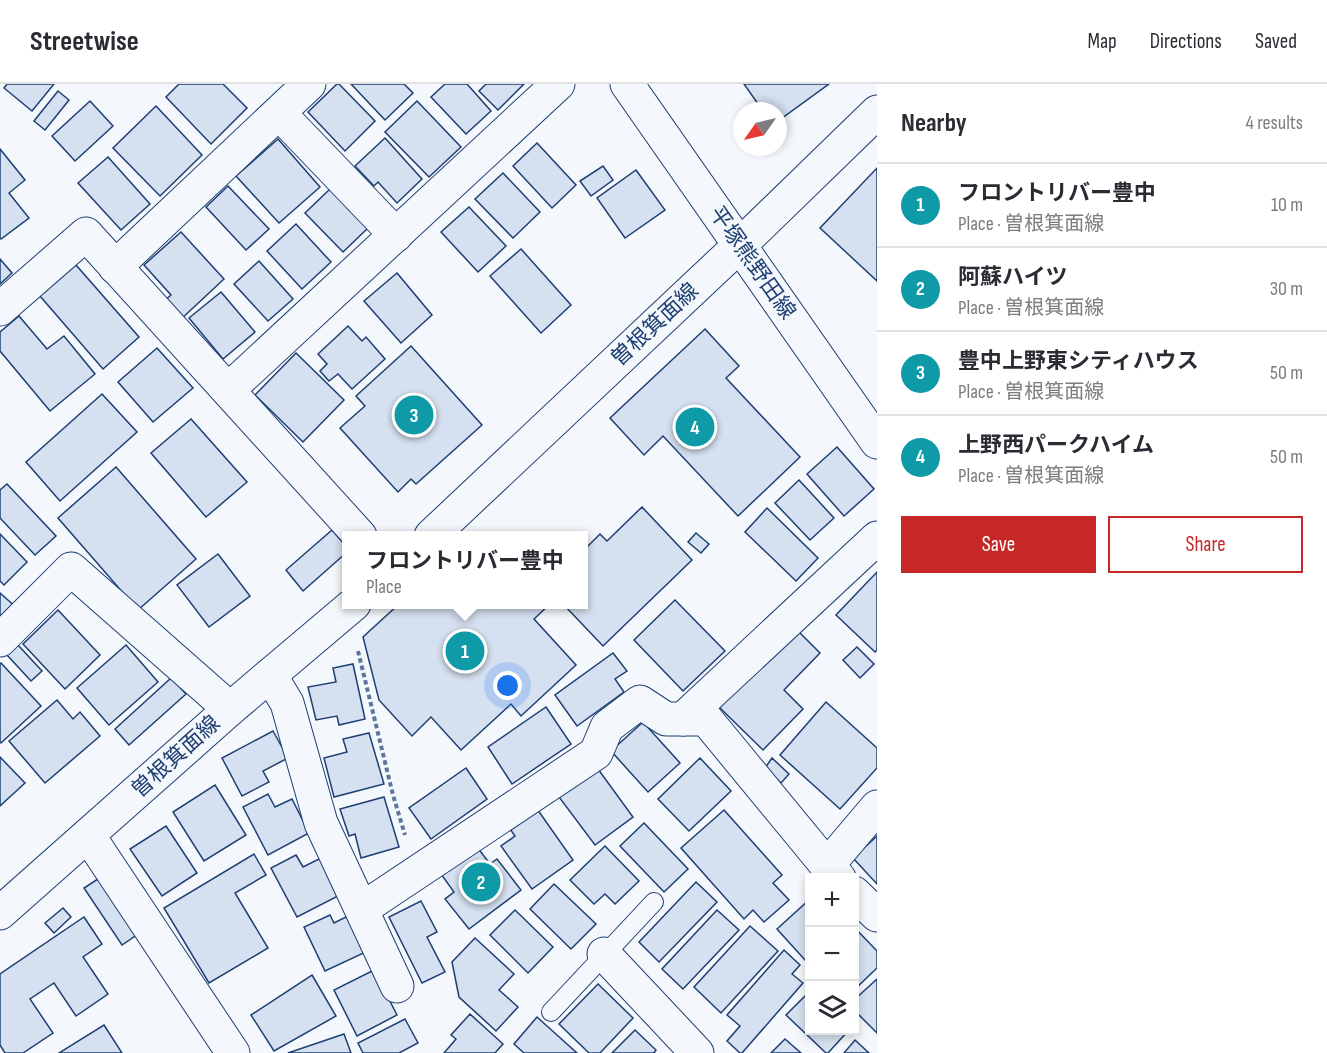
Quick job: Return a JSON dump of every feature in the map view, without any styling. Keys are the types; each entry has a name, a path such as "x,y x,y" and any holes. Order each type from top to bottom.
{"street":[{"path":"115,267 309,84"},
{"path":"228,390 558,84"},
{"name":"平塚熊野田線","path":"627,84 877,442"},
{"name":"曽根箕面線","path":"436,531 740,245 877,112"},
{"path":"279,113 396,235"},
{"path":"0,309 86,234 355,531"},
{"path":"683,719 877,538"},
{"path":"0,640 72,569 230,709"},
{"name":"曽根箕面線","path":"0,913 230,709 346,612"},
{"path":"270,675 287,703 321,823 397,986"},
{"path":"362,909 596,753 607,727 640,702 666,719 706,719 833,872 877,807"},
{"path":"88,835 233,1053"},
{"path":"859,897 877,915"},
{"path":"604,954 692,1051"}],"lane":[{"path":"551,1012 654,902"}],"path":[{"path":"346,612 355,639 393,795 416,873"}],"building":[{"path":"7,84 54,84 32,111 4,88"},
{"path":"179,84 223,84 247,108 211,144 166,97"},
{"path":"337,84 375,121 345,151 308,112"},
{"path":"351,84 404,84 413,93 385,120"},
{"path":"445,84 467,84 491,111 466,134 431,97"},
{"path":"486,84 524,84 498,110 479,91"},
{"path":"744,84 829,84 787,114 787,102 757,102"},
{"path":"58,91 69,100 45,130 34,121"},
{"path":"90,101 113,126 75,161 52,136"},
{"path":"417,101 461,147 429,177 385,132"},
{"path":"156,106 202,155 160,196 113,148"},
{"path":"385,138 422,179 397,203 378,182 374,186 355,166"},
{"path":"278,139 320,187 279,223 236,176"},
{"path":"537,143 576,185 552,208 513,166"},
{"path":"0,149 25,180 9,193 29,218 1,239 0,238"},
{"path":"108,157 150,204 121,230 78,183"},
{"path":"603,166 613,180 591,196 580,181"},
{"path":"877,168 877,281 820,228"},
{"path":"636,170 665,210 625,238 597,198"},
{"path":"503,173 540,212 513,238 475,199"},
{"path":"228,186 269,229 246,250 206,207"},
{"path":"330,189 368,228 343,252 305,213"},
{"path":"469,207 506,246 478,272 441,232"},
{"path":"296,224 331,262 302,289 267,251"},
{"path":"181,232 224,279 179,321 162,303 171,295 144,265"},
{"path":"521,249 571,305 541,333 490,276"},
{"path":"0,259 12,273 0,284"},
{"path":"259,261 293,299 268,321 234,284"},
{"path":"76,265 139,337 103,369 40,296"},
{"path":"397,273 432,315 401,343 364,301"},
{"path":"221,292 255,332 223,359 189,318"},
{"path":"19,316 47,349 64,336 95,374 50,411 0,351 0,332"},
{"path":"348,326 362,341 366,337 385,359 352,389 338,374 329,381 320,371 327,364 318,354"},
{"path":"705,329 739,366 726,378 800,457 738,516 663,436 644,455 610,418"},
{"path":"411,346 482,425 416,484 411,479 398,492 340,428 365,406 356,396"},
{"path":"157,348 193,388 153,422 118,382"},
{"path":"296,353 344,400 303,442 255,395"},
{"path":"102,394 137,432 60,501 26,462"},
{"path":"191,419 247,482 206,517 151,453"},
{"path":"837,447 874,489 844,516 807,474"},
{"path":"116,467 196,559 138,610 58,518"},
{"path":"799,480 834,518 810,540 775,503"},
{"path":"7,484 56,536 35,555 0,518 0,490"},
{"path":"642,507 692,560 603,646 568,609 588,609 588,546 600,534 607,541"},
{"path":"767,508 818,558 796,581 745,532"},
{"path":"332,530 342,541 342,557 303,591 286,570"},
{"path":"696,533 709,544 701,553 688,542"},
{"path":"0,534 27,562 4,585 0,581"},
{"path":"218,554 250,596 209,627 177,585"},
{"path":"877,572 877,650 875,652 836,615"},
{"path":"0,593 17,608 0,627"},
{"path":"675,600 725,651 683,691 634,640"},
{"path":"394,609 545,609 534,619 576,665 521,716 511,704 461,750 431,717 412,736 379,700 363,637"},
{"path":"58,610 100,655 65,689 23,644"},
{"path":"796,629 820,653 784,690 803,709 763,750 719,707"},
{"path":"18,645 42,671 31,681 7,655"},
{"path":"126,645 158,682 109,725 77,688"},
{"path":"857,647 874,664 860,678 843,660"},
{"path":"613,653 627,671 615,679 624,692 577,726 555,695"},
{"path":"0,664 41,706 1,743"},
{"path":"353,664 365,719 339,725 337,716 316,720 308,687 336,682 333,668"},
{"path":"171,678 186,694 129,745 115,729"},
{"path":"57,700 73,719 80,712 100,736 45,783 9,741"},
{"path":"826,702 877,748 877,768 840,809 780,755"},
{"path":"546,707 571,744 512,784 488,747"},
{"path":"643,722 680,763 648,792 611,751"},
{"path":"273,731 288,758 263,771 269,782 242,796 222,758"},
{"path":"369,733 384,784 334,797 324,758 347,752 343,739"},
{"path":"0,757 25,783 0,806"},
{"path":"700,758 731,791 689,831 658,799"},
{"path":"772,758 789,774 781,783 765,768"},
{"path":"466,768 487,799 431,839 409,808"},
{"path":"598,769 633,817 595,845 559,797"},
{"path":"215,785 246,835 204,861 173,812"},
{"path":"268,794 275,807 292,799 309,833 268,855 243,807"},
{"path":"384,797 399,847 361,858 355,834 349,836 340,809"},
{"path":"535,806 573,860 532,889 501,846 515,836 508,826"},
{"path":"724,810 782,875 773,883 789,900 764,922 753,910 744,919 681,848"},
{"path":"644,823 688,869 664,892 620,846"},
{"path":"166,826 197,873 162,896 130,849"},
{"path":"877,836 877,884 853,858"},
{"path":"605,846 639,881 615,904 605,894 594,904 570,880"},
{"path":"477,847 490,864 497,859 521,890 469,929 445,899 454,892 441,874"},
{"path":"254,854 266,875 235,893 268,948 209,983 164,908"},
{"path":"296,855 303,867 321,858 340,895 297,917 271,868"},
{"path":"104,875 141,932 122,945 84,888"},
{"path":"696,882 717,902 659,962 639,942"},
{"path":"554,884 596,924 571,949 530,909"},
{"path":"421,901 437,932 427,937 445,972 422,983 389,917"},
{"path":"805,904 805,960 777,929"},
{"path":"63,908 71,917 54,933 45,923"},
{"path":"515,910 553,947 528,973 490,935"},
{"path":"717,910 739,930 683,989 662,969"},
{"path":"330,915 334,923 350,915 368,951 325,971 304,927"},
{"path":"84,917 102,944 83,957 108,994 76,1016 54,983 30,999 53,1033 23,1053 5,1053 0,1045 0,974"},
{"path":"750,926 778,951 721,1013 694,987"},
{"path":"859,932 877,951 877,968 859,985"},
{"path":"475,938 514,974 499,990 518,1007 496,1031 459,997 452,962"},
{"path":"784,950 800,965 792,974 803,983 740,1053 727,1041 740,1026 727,1015"},
{"path":"374,970 397,1015 357,1036 334,990"},
{"path":"312,975 336,1016 274,1051 251,1015"},
{"path":"877,979 877,1033 859,1015 859,995"},
{"path":"598,984 633,1018 600,1053 589,1053 559,1024"},
{"path":"805,996 805,1033 786,1015"},
{"path":"470,1014 503,1044 495,1053 444,1053 456,1039 451,1035"},
{"path":"537,1017 577,1053 524,1053 514,1044"},
{"path":"405,1019 418,1043 399,1053 363,1053 358,1043"},
{"path":"104,1025 122,1053 59,1053"},
{"path":"635,1030 656,1050 654,1053 612,1053"},
{"path":"344,1034 351,1053 288,1053"},
{"path":"807,1035 844,1035 826,1053"},
{"path":"785,1039 801,1053 771,1053"},
{"path":"855,1040 869,1053 844,1053"}],"place":[{"name":"豊中上野東シティハウス","path":"414,415"},
{"name":"上野西パークハイム","path":"695,427"},
{"name":"フロントリバー豊中","path":"465,651"},
{"name":"阿蘇ハイツ","path":"481,882"}]}
